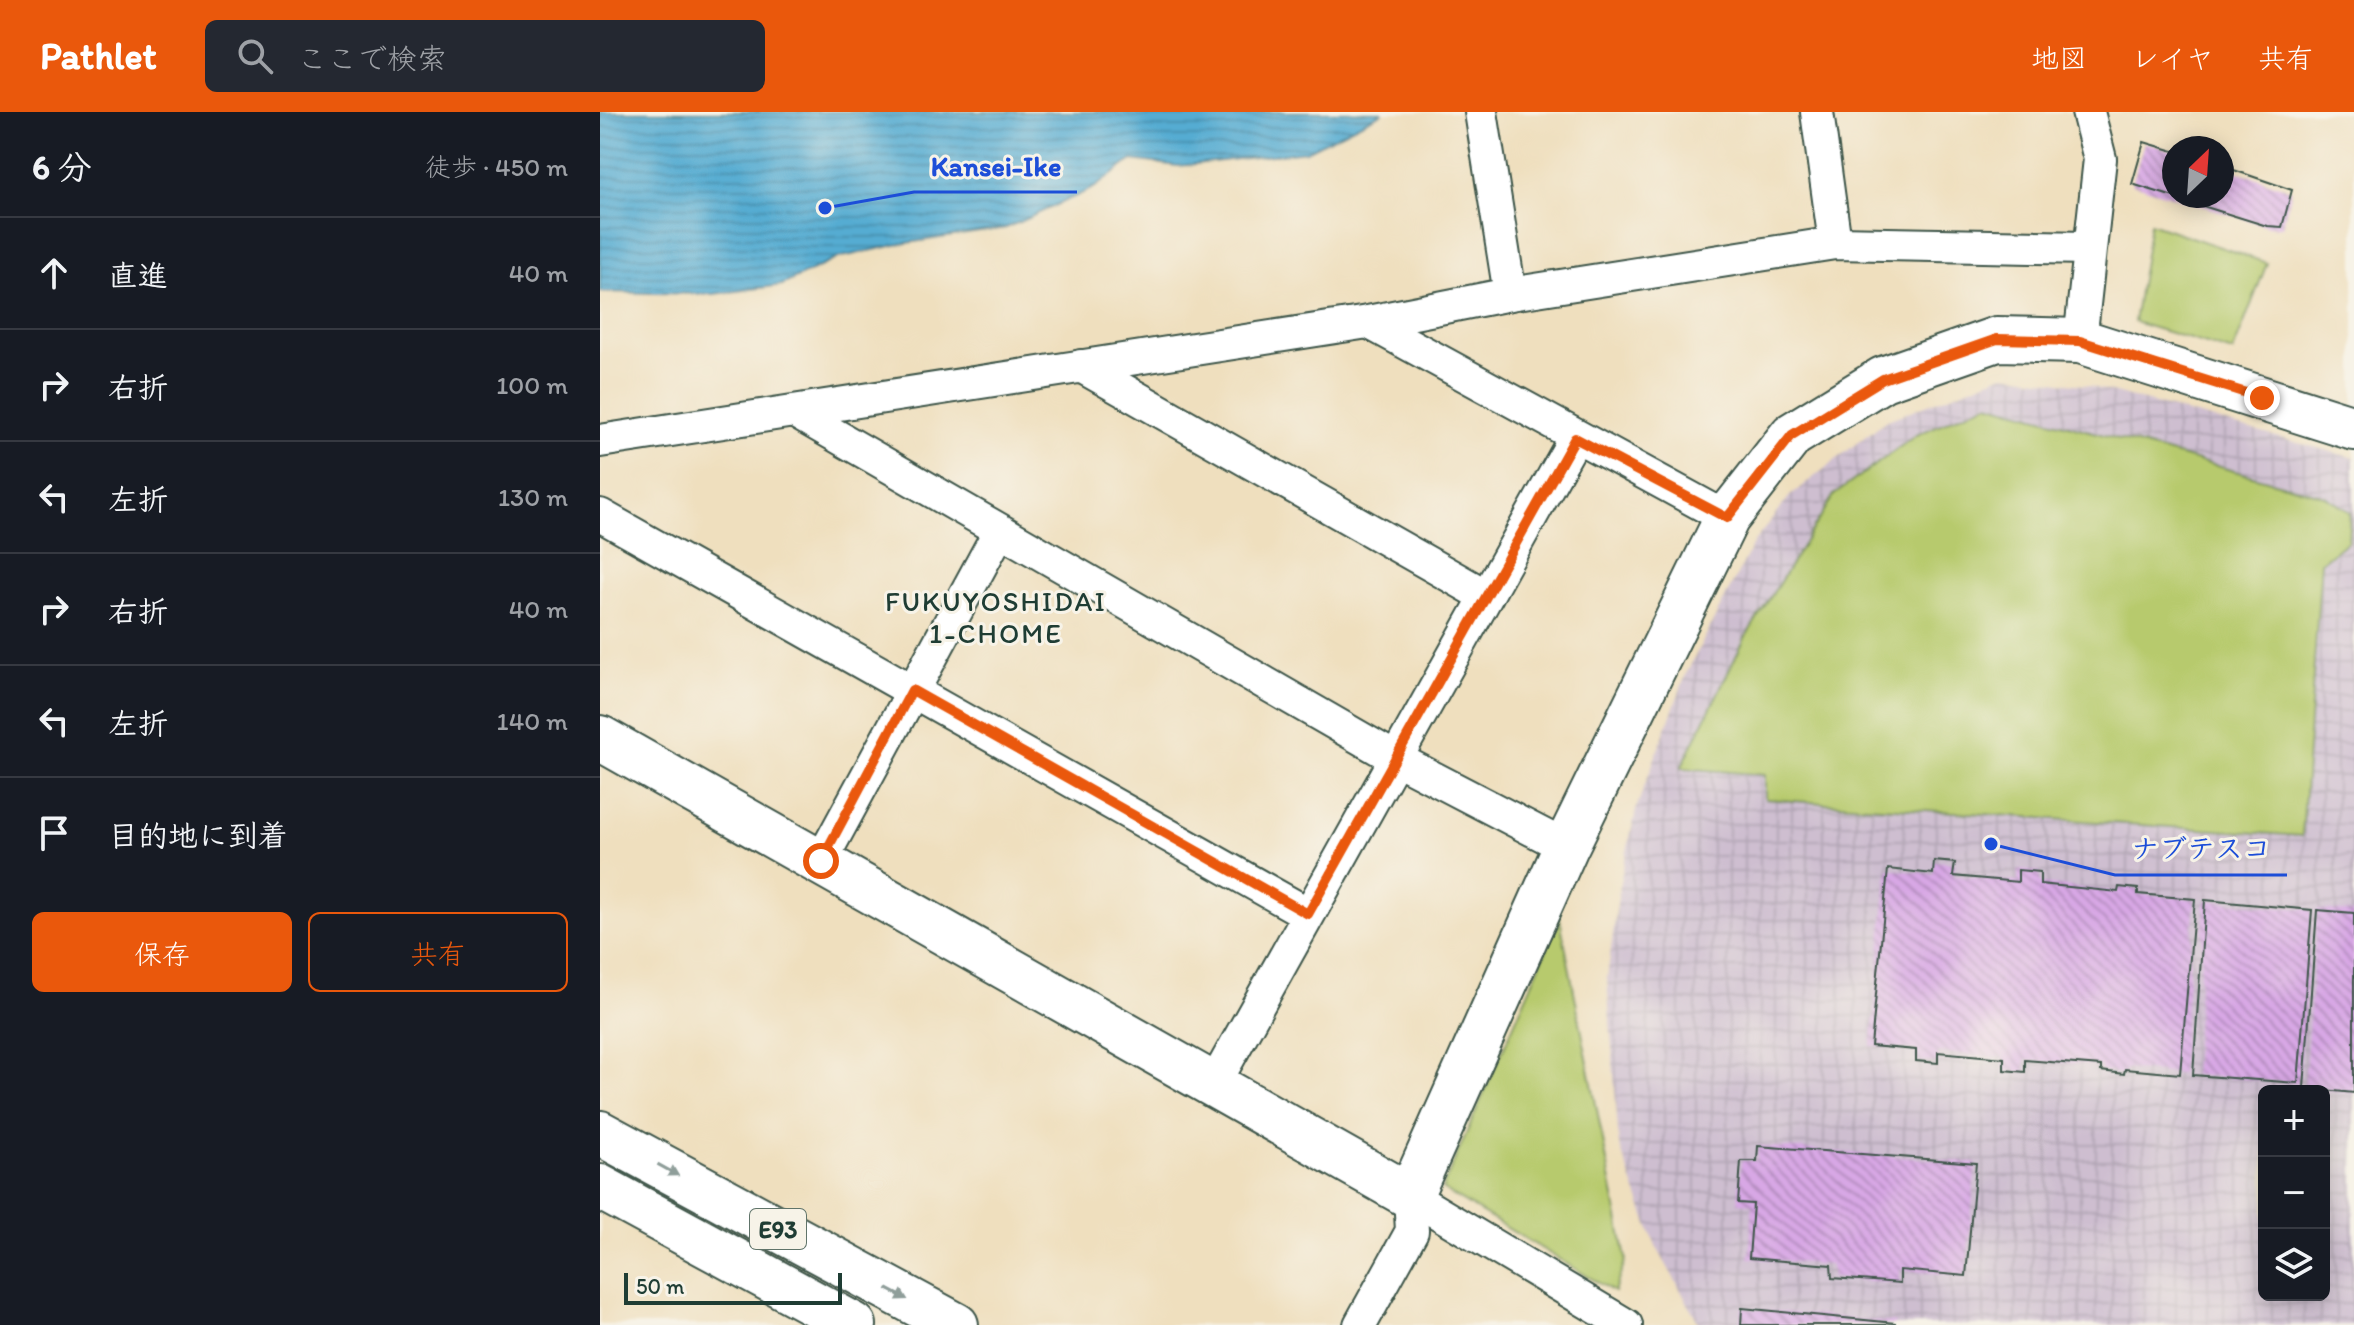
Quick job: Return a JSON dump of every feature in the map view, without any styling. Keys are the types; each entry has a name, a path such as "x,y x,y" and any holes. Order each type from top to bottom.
{"main road":[{"path":"600,738 1410,1196 1566,847 1727,518 1792,435 1883,379 1997,339 2080,341 2354,428"},
{"name":"E93","path":"600,1133 956,1325"},
{"name":"E93","path":"600,1187 854,1325"}],"street":[{"path":"1481,112 1510,294"},
{"path":"1817,112 1835,243"},
{"path":"2080,341 2087,248 2100,159 2088,112"},
{"path":"600,441 1368,322 1510,294 1835,243 2087,248"},
{"path":"1368,322 1575,438 1727,518"},
{"path":"1081,366 1486,596"},
{"path":"795,412 1395,758 1566,847"},
{"path":"1213,1086 1575,438"},
{"path":"600,515 1308,914"},
{"path":"821,861 999,532"},
{"path":"1360,1325 1412,1231 1410,1196"},
{"path":"1410,1196 1626,1325"}],"shaded area":[{"path":"2004,374 2089,386 2354,458 2354,1325 1700,1325 1656,1246 1619,1145 1607,978 1620,882 1637,806 1687,672 1754,542 1790,496 1885,421"}],"green space":[{"path":"2150,223 2267,263 2233,352 2134,322"},
{"path":"1988,403 2325,496 2350,512 2348,541 2321,562 2302,836 1765,799 1765,775 1681,768 1745,638 1834,495 1916,435"},
{"path":"1560,919 1626,1259 1614,1292 1442,1189"}],"water":[{"path":"600,112 1383,112 1306,151 1178,166 1132,160 1094,188 1006,228 900,244 838,258 782,285 713,294 600,292"}],"building":[{"path":"2144,142 2162,147 2162,193 2132,184"},
{"path":"2234,170 2292,190 2282,227 2267,226 2209,208 2234,208"},
{"path":"1934,861 1955,863 1953,876 2018,882 2018,870 2040,872 2040,884 2118,892 2119,887 2138,889 2138,894 2195,899 2180,1074 2125,1069 2124,1074 2101,1071 2101,1066 2025,1060 2025,1072 2004,1070 2004,1058 1938,1052 1938,1063 1916,1061 1916,1050 1871,1046 1888,869 1933,874"},
{"path":"2205,900 2312,910 2298,1083 2193,1075"},
{"path":"2317,910 2354,913 2354,1093 2330,1091 2330,1085 2304,1085"},
{"path":"1758,1146 1976,1163 1966,1276 1900,1270 1900,1283 1832,1278 1831,1265 1749,1258 1753,1204 1738,1203 1741,1161 1757,1161"},
{"path":"1742,1308 1895,1323 1895,1325 1741,1325"}],"place":[{"name":"Kansei-Ike","path":"825,208"},
{"name":"ナブテスコ","path":"1991,844"}],"district":[{"name":"FUKUYOSHIDAI 1-CHOME","path":"996,617"}],"route":[{"path":"821,861 912,690 1308,914 1575,438 1727,518 1792,435 1883,379 1997,339 2080,341 2262,398"}]}
